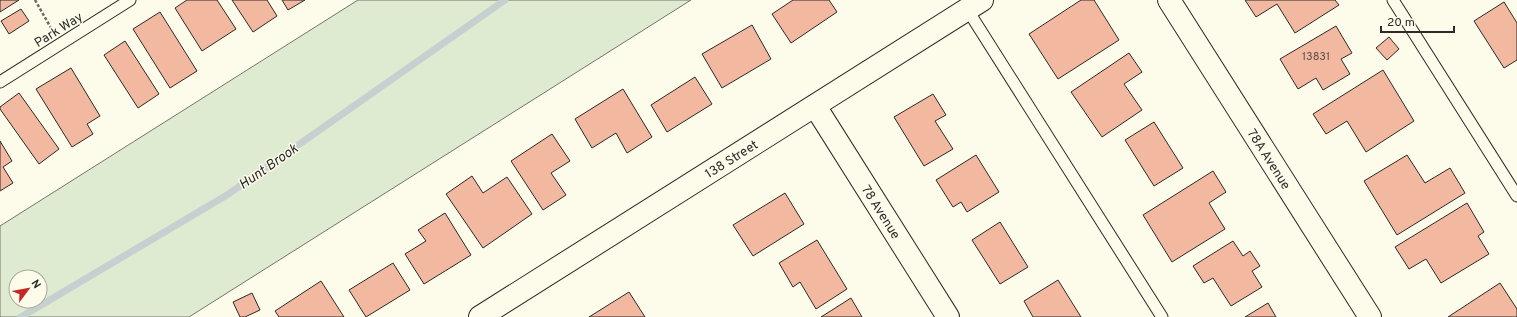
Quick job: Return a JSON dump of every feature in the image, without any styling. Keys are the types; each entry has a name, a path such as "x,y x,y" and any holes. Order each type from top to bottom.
{"street":[{"name":"78A Avenue","path":"1169,0 1370,317"},
{"name":"138 Street","path":"480,317 503,311 815,106 974,5"},
{"name":"78 Avenue","path":"815,106 948,317"}],"lane":[{"name":"Park Way","path":"0,82 130,0"},
{"path":"1393,0 1517,196"},
{"path":"974,5 1162,317"}],"path":[{"path":"35,0 60,44"}],"green space":[{"path":"358,0 691,0 189,317 0,317 0,226"}],"building":[{"path":"0,0 19,0 0,12"},
{"path":"187,0 217,0 236,29 202,51 175,8"},
{"path":"232,0 267,0 277,16 253,32"},
{"path":"282,0 305,0 288,10"},
{"path":"793,0 829,0 837,12 791,43 772,14"},
{"path":"1081,0 1094,0 1119,40 1058,79 1029,34"},
{"path":"1245,0 1335,0 1339,5 1295,33 1277,4 1256,17"},
{"path":"1504,2 1517,23 1517,60 1504,68 1474,21"},
{"path":"21,9 29,21 9,34 1,21"},
{"path":"160,12 197,71 170,88 133,29"},
{"path":"752,25 771,59 722,88 702,54"},
{"path":"1336,26 1352,53 1341,59 1350,74 1323,90 1316,78 1298,89 1280,59"},
{"path":"1389,37 1399,49 1387,60 1376,48"},
{"path":"125,41 159,94 138,108 104,55"},
{"path":"1129,53 1142,72 1124,84 1142,110 1102,137 1071,92"},
{"path":"71,68 100,116 87,124 93,134 72,147 36,89"},
{"path":"1383,70 1414,121 1366,152 1347,121 1326,134 1313,114"},
{"path":"695,77 712,104 667,132 651,105"},
{"path":"623,89 652,137 627,153 616,133 592,148 575,119"},
{"path":"19,93 59,149 39,164 0,109 0,107"},
{"path":"933,94 946,115 935,121 953,149 924,166 894,117"},
{"path":"1154,122 1183,168 1154,186 1125,140"},
{"path":"552,134 570,161 551,173 566,195 543,210 511,161"},
{"path":"0,141 12,161 3,167 13,183 0,191"},
{"path":"976,155 999,192 967,212 961,202 953,207 936,180"},
{"path":"1407,155 1425,183 1450,168 1465,193 1397,235 1364,181"},
{"path":"1213,171 1226,192 1209,203 1225,229 1172,262 1143,215"},
{"path":"472,176 483,193 507,177 532,214 483,248 446,194"},
{"path":"785,193 804,224 753,256 733,225"},
{"path":"1467,203 1484,232 1478,236 1489,254 1441,283 1426,259 1409,269 1395,247"},
{"path":"445,213 471,255 424,284 405,254 426,241 418,230"},
{"path":"1000,222 1028,267 1000,284 972,240"},
{"path":"817,240 847,289 816,309 800,282 793,287 779,263"},
{"path":"1233,241 1243,256 1250,251 1260,266 1252,271 1262,287 1231,306 1213,278 1204,283 1193,266"},
{"path":"393,263 410,290 366,317 349,290"},
{"path":"1058,280 1081,317 1033,317 1024,301"},
{"path":"321,281 344,317 279,317 275,311"},
{"path":"1500,283 1517,309 1517,317 1448,317"},
{"path":"629,292 645,317 589,317"},
{"path":"252,293 260,310 245,317 240,317 233,302"},
{"path":"851,298 862,317 821,317"},
{"path":"1268,303 1276,317 1245,317"}],"waterway":[{"name":"Hunt Brook","path":"21,317 227,195 505,0"}]}
